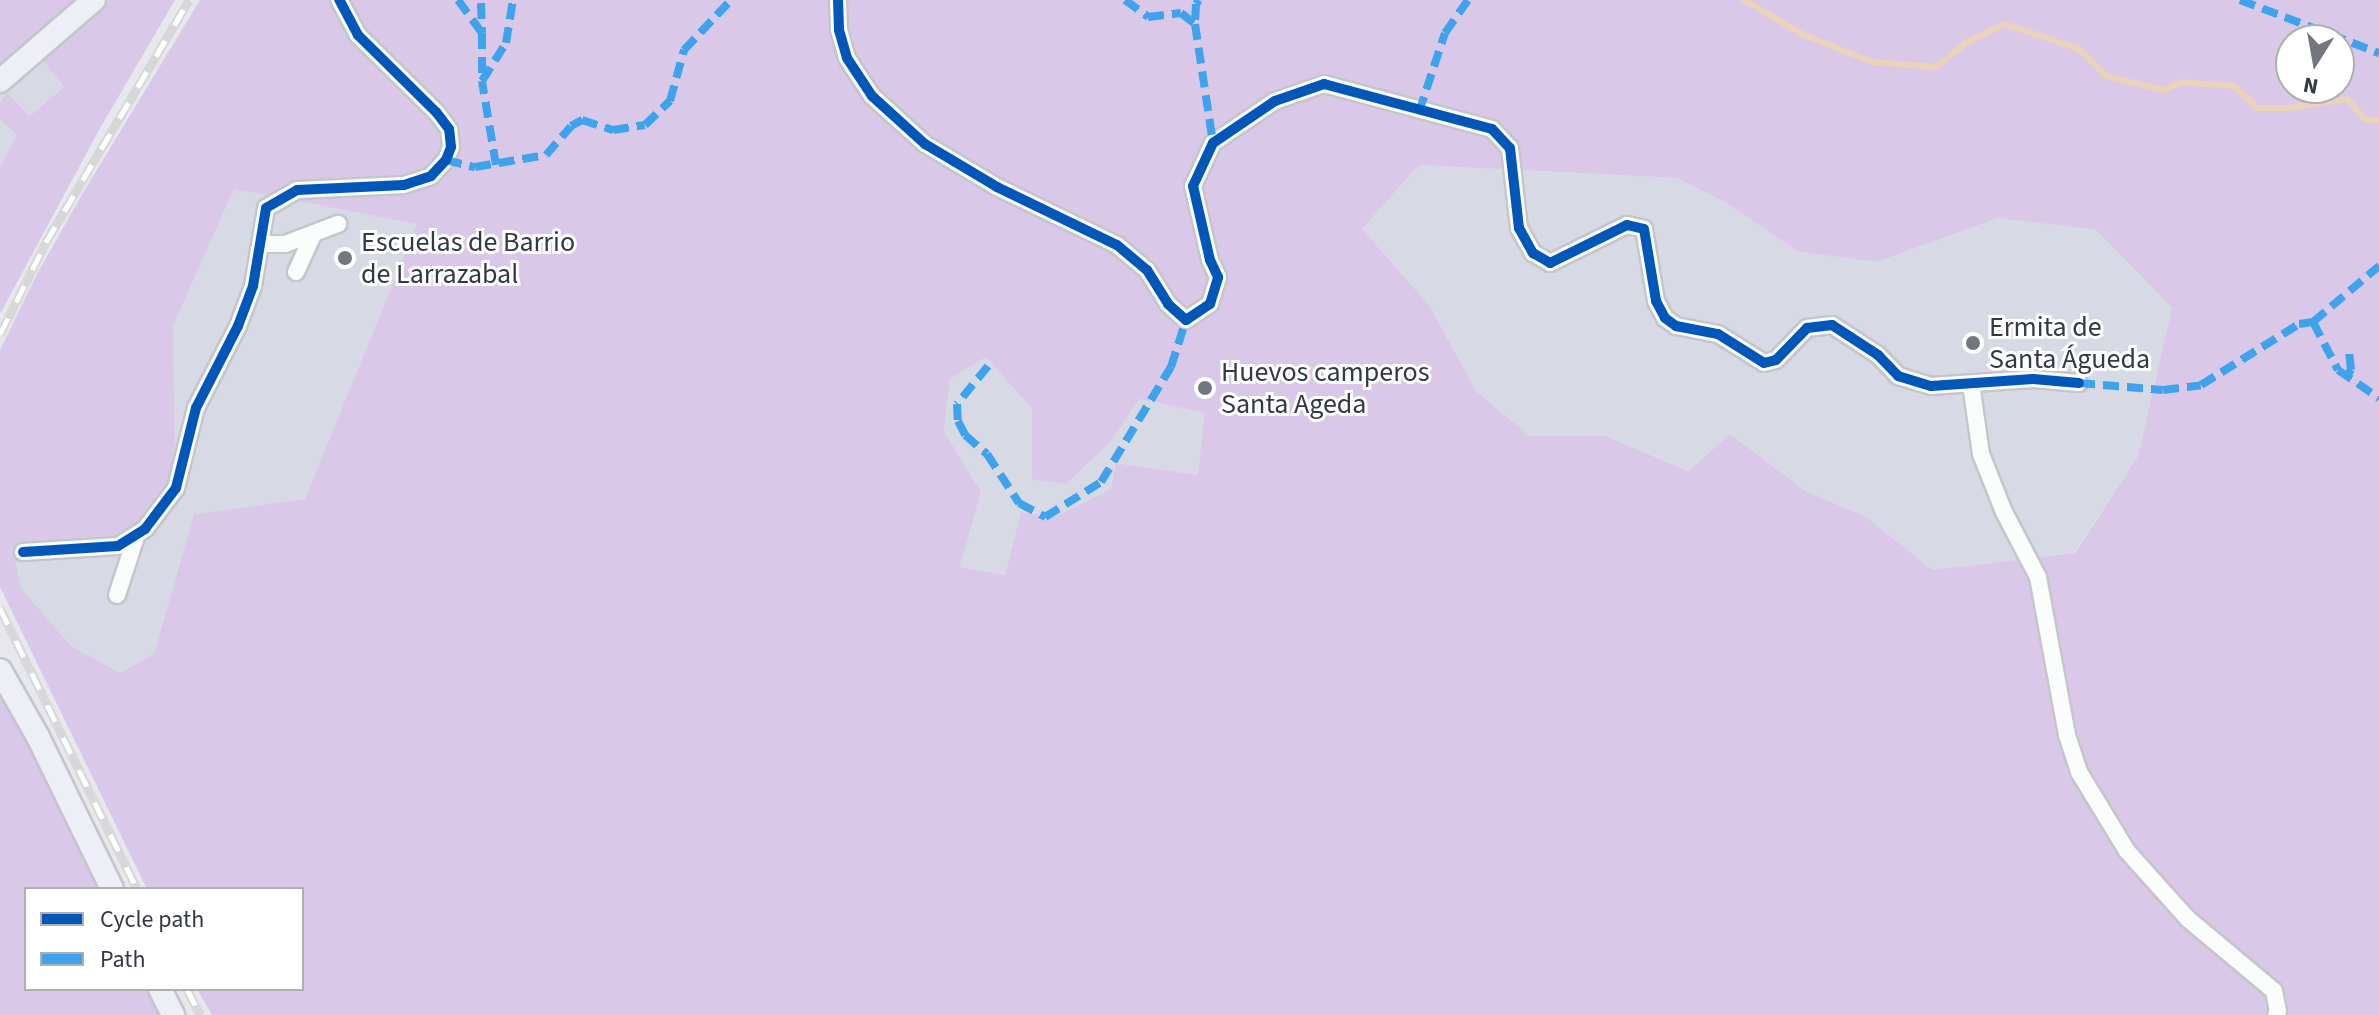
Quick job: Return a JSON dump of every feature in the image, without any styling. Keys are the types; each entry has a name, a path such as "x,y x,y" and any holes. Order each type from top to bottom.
{"street":[{"path":"0,81 94,0"},
{"path":"117,595 136,537 176,488 196,408 238,326 253,286 261,244 261,222 266,208 297,190 404,185 431,176 446,160 451,147 449,129 436,112 358,35 339,0"},
{"path":"838,0 839,30 847,58 872,96 925,144 961,166 997,187 1117,245 1147,270 1168,304 1186,320 1210,304 1218,277 1210,260 1193,186 1213,143 1275,101 1324,84 1492,129 1510,148 1519,228 1533,253 1550,263 1627,225 1644,229 1649,242 1656,301 1665,318 1676,326 1718,334 1764,363 1776,360 1807,328 1832,325 1878,355 1898,376 1931,386 2033,379 2079,383"},
{"path":"261,244 285,244 338,224"},
{"path":"296,272 313,235"},
{"path":"1971,384 1981,454 2004,512 2038,577 2067,735 2079,772 2127,851 2188,919 2274,991 2276,1015"},
{"path":"23,552 118,546 136,537"},
{"path":"0,670 38,737 111,887"},
{"path":"161,991 173,1015"}],"shaded area":[{"path":"0,0 175,0 99,130 0,314 0,167 17,135 0,120 0,102 7,93 29,116 64,87 44,62 20,47 0,63"},
{"path":"200,0 2379,0 2379,1015 212,1015 198,991 304,991 304,887 146,887 0,587 0,350 37,274 84,191","holes":["1419,165 1677,178 1725,202 1799,252 1877,262 1998,218 2096,230 2172,308 2138,456 2075,553 1932,570 1865,516 1807,492 1730,434 1689,471 1605,436 1530,436 1477,392 1429,305 1362,229","234,189 417,224 305,499 194,514 154,654 120,673 70,645 21,588 13,548 116,540 141,524 166,489 175,462 173,326","986,357 1032,409 1032,479 1066,484 1109,443 1140,399 1205,413 1198,475 1116,463 1111,489 1057,516 1021,512 1005,575 960,567 981,492 944,431 950,378"]},
{"path":"20,47 44,62 64,87 28,116 7,93 0,102 0,63"},
{"path":"0,120 17,135 0,167"},
{"path":"1419,165 1677,178 1725,202 1799,252 1877,262 1998,218 2096,230 2172,308 2138,456 2074,553 1931,570 1865,516 1807,492 1730,434 1690,471 1605,436 1530,436 1477,392 1429,305 1362,229"},
{"path":"234,189 417,224 305,499 194,514 154,654 120,673 70,645 21,588 13,547 116,540 175,462 173,326"},
{"path":"986,357 1032,409 1032,479 1109,443 1140,399 1206,413 1198,475 1117,463 1111,489 1057,516 1021,512 1005,575 960,567 981,492 944,431 950,377"},
{"path":"0,682 106,887 24,887 24,991 155,991 166,1015 0,1015"}],"waterway":[{"path":"1744,0 1804,35 1873,62 1936,67 1967,42 2005,24 2079,49 2106,76 2164,90 2181,82 2234,86 2258,108 2289,108 2347,99 2365,120 2379,120"}],"railway":[{"path":"0,334 46,242 189,0"},
{"path":"0,608 136,887"},
{"path":"188,991 200,1015"}],"marked path":[{"path":"458,0 482,33 482,81"},
{"path":"496,165 482,81 506,43 513,0"},
{"path":"446,160 475,167 546,155 571,126 582,120 613,130 645,125 670,101 684,50 731,0"},
{"path":"1125,0 1148,17 1181,13 1195,24"},
{"path":"1199,0 1195,24 1213,143"},
{"path":"1419,112 1445,33 1468,0"},
{"path":"2240,0 2379,53"},
{"path":"481,3 482,33"},
{"path":"2079,383 2163,390 2201,385 2299,324 2313,322 2379,266"},
{"path":"988,366 957,404 958,421 965,435 987,454 1019,503 1045,517 1101,482 1171,367 1186,320"},
{"path":"2313,322 2338,370 2379,398"},
{"path":"2346,377 2351,370 2349,352"}],"cycle path":[{"path":"23,552 118,546 145,529 176,488 196,408 238,326 253,286 266,208 297,190 404,185 431,176 446,160 451,147 449,129 436,112 358,35 339,0"},
{"path":"838,0 839,30 847,58 872,96 925,144 997,187 1117,245 1147,270 1168,304 1186,320 1210,304 1218,277 1210,260 1193,186 1213,143 1275,101 1324,84 1492,129 1510,148 1519,228 1533,253 1550,263 1627,225 1644,229 1656,301 1665,318 1676,326 1718,334 1764,363 1776,360 1807,328 1832,325 1878,355 1898,376 1931,386 2033,379 2079,383"}],"place":[{"name":"Escuelas de Barrio de Larrazabal","path":"345,258"},
{"name":"Ermita de Santa Águeda","path":"1973,343"},
{"name":"Huevos camperos Santa Ageda","path":"1205,388"}]}
